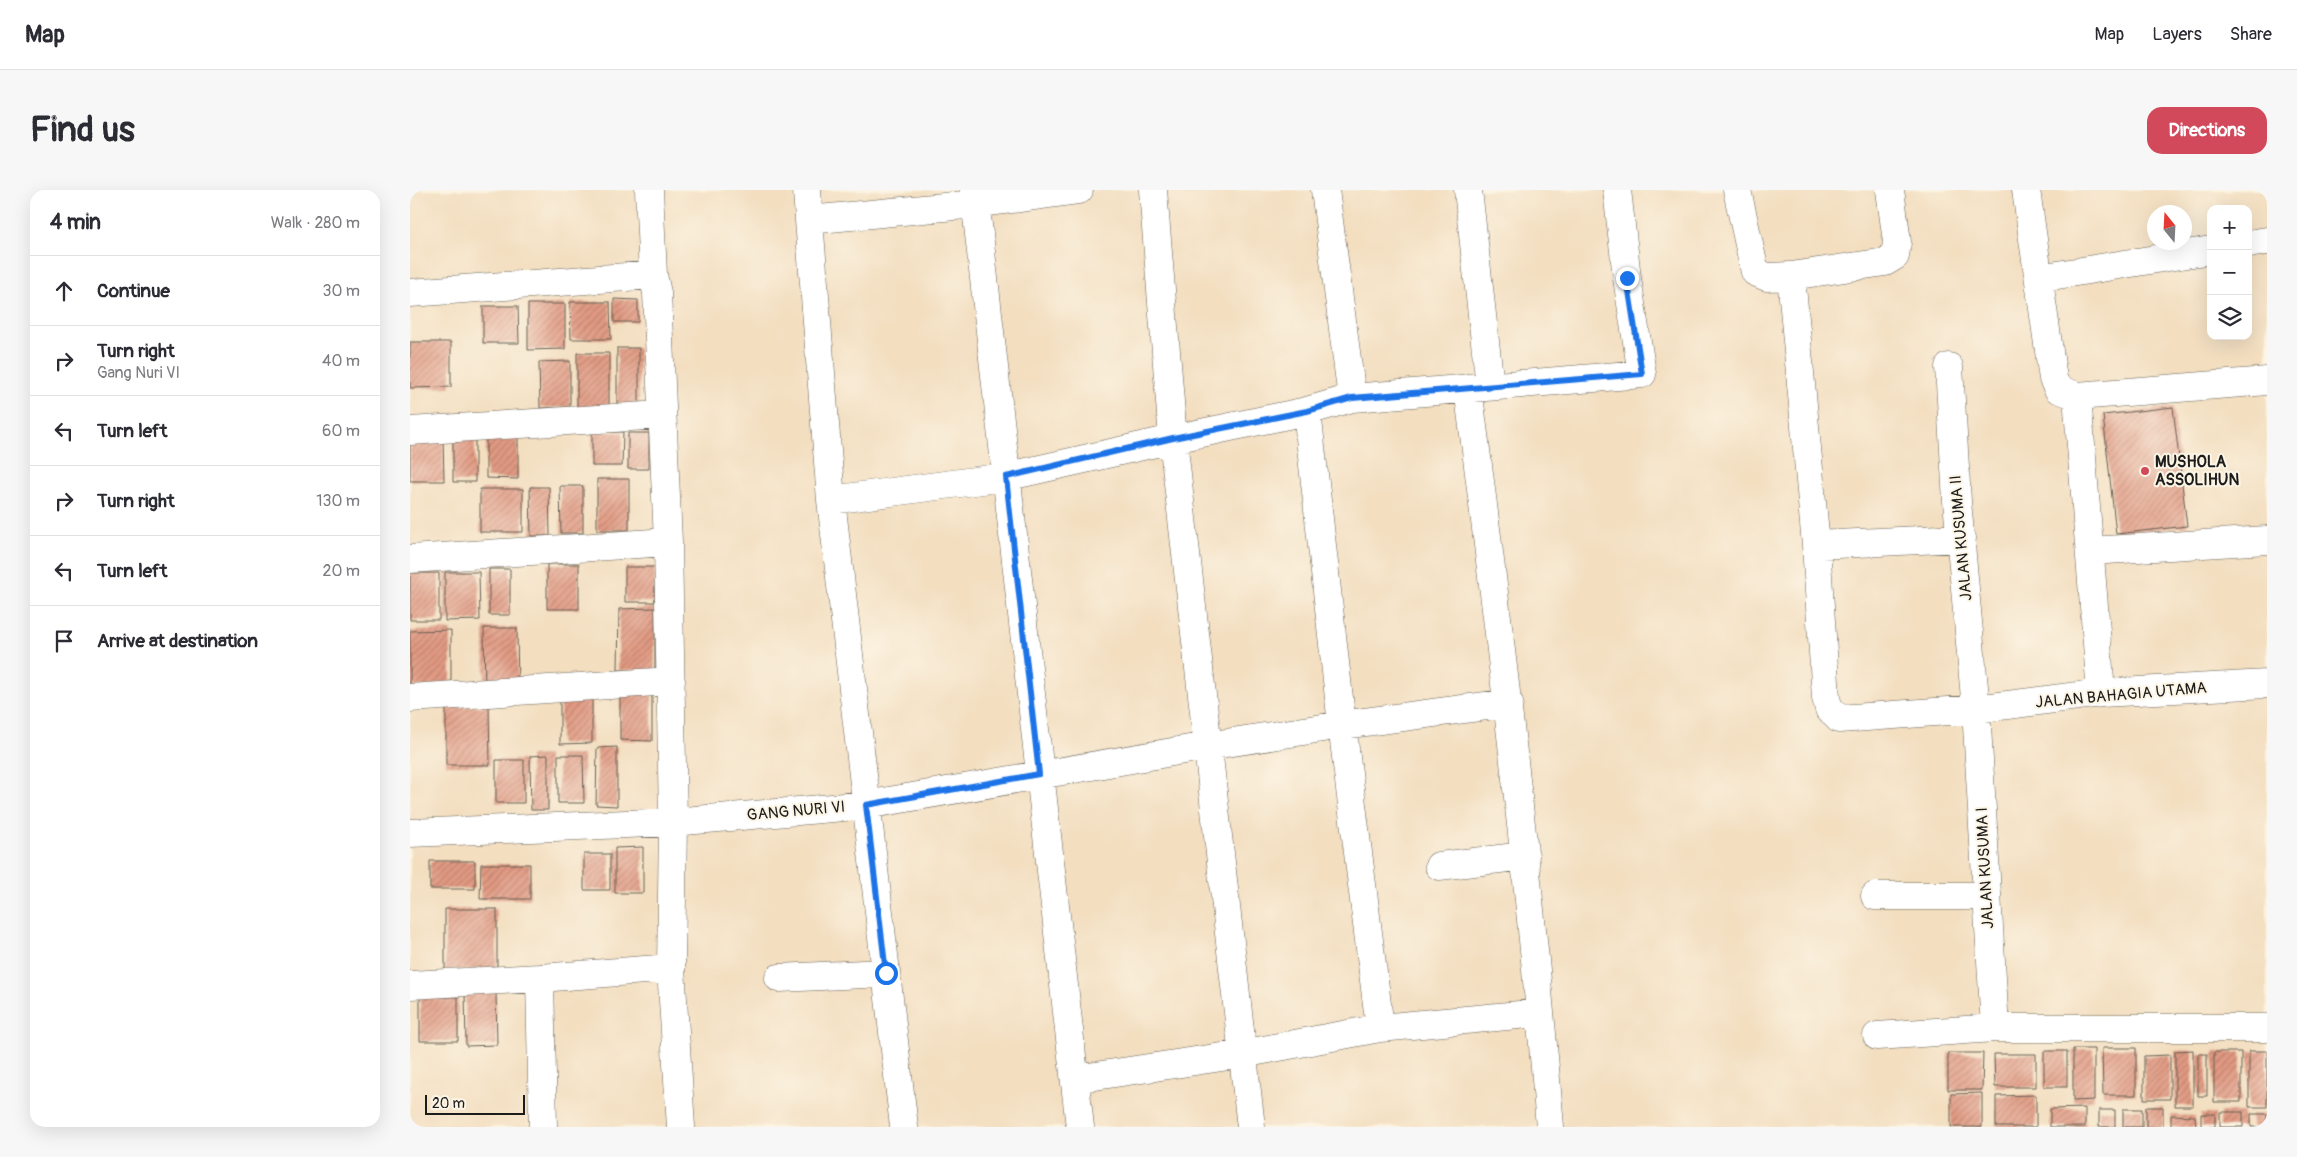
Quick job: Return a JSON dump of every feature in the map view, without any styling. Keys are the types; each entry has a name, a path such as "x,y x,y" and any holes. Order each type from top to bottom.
{"street":[{"path":"649,190 653,275 657,293 668,542 673,822 670,968 681,1127"},
{"path":"807,190 831,500 904,1127"},
{"path":"809,220 974,197 1078,190"},
{"path":"1153,190 1173,438 1250,1127"},
{"path":"1325,190 1352,398"},
{"path":"1468,190 1479,387 1550,1127"},
{"path":"831,500 1006,477 1173,438 1307,411 1352,398 1642,374 1627,278 1617,190"},
{"path":"1736,190 1755,272 1767,276 1791,276 1885,262 1895,256 1896,242 1890,190"},
{"path":"2026,190 2053,379 2058,389 2077,396 2267,381"},
{"path":"974,197 1080,1127"},
{"path":"2252,244 2267,242"},
{"path":"2039,278 2207,251"},
{"path":"410,293 653,275"},
{"name":"JALAN BAHAGIA UTAMA","path":"1791,276 1816,544 1826,698 1828,709 1839,719 1976,709 2101,693 2267,684"},
{"name":"JALAN KUSUMA II","path":"1949,367 1957,501 1962,538 1976,709"},
{"path":"2077,396 2101,693"},
{"path":"1307,411 1342,725 1380,1028"},
{"path":"410,431 661,415"},
{"path":"1816,544 1962,538"},
{"path":"2090,551 2267,540"},
{"path":"410,559 668,542"},
{"path":"410,698 670,681"},
{"name":"GANG NURI VI","path":"410,833 673,822 866,805 1207,746 1342,725 1509,703"},
{"name":"JALAN KUSUMA I","path":"1976,709 1995,1028"},
{"path":"1439,866 1525,856"},
{"path":"1875,896 1987,896"},
{"path":"410,985 670,968"},
{"path":"780,978 886,973"},
{"path":"540,978 543,1127"},
{"path":"1074,1080 1242,1054 1380,1028 1540,1013"},
{"path":"1878,1036 1995,1028 2267,1028"}],"building":[{"path":"614,299 638,300 638,322 614,322"},
{"path":"570,302 610,302 611,339 571,339"},
{"path":"528,304 565,304 565,349 528,350"},
{"path":"483,306 518,306 519,343 483,343"},
{"path":"410,342 451,342 451,387 410,388"},
{"path":"617,348 639,348 639,407 617,407"},
{"path":"577,353 609,353 609,410 577,410"},
{"path":"570,361 570,407 540,408 539,362"},
{"name":"MUSHOLA ASSOLIHUN","path":"2173,407 2187,526 2116,534 2103,415"},
{"path":"486,432 518,432 518,479 486,478"},
{"path":"592,432 623,432 622,466 592,466"},
{"path":"628,433 649,433 649,469 628,469"},
{"path":"410,438 443,438 444,481 410,481"},
{"path":"453,439 475,439 475,482 453,482"},
{"path":"597,479 629,479 629,530 597,530"},
{"path":"560,486 583,486 583,533 561,533"},
{"path":"530,487 549,487 550,536 531,536"},
{"path":"480,489 523,489 523,532 480,532"},
{"path":"547,564 579,564 579,609 547,609"},
{"path":"625,567 655,567 655,602 625,602"},
{"path":"489,569 510,569 510,615 489,615"},
{"path":"445,572 479,572 480,620 445,621"},
{"path":"410,573 439,573 439,620 410,620"},
{"path":"655,608 655,670 618,670 619,609"},
{"path":"484,628 517,628 518,690 485,690"},
{"path":"451,630 451,686 410,687 410,631"},
{"path":"620,691 652,692 652,741 620,740"},
{"path":"592,699 592,743 560,744 560,700"},
{"path":"489,706 490,765 446,765 446,707"},
{"path":"617,747 617,806 596,805 597,748"},
{"path":"548,755 548,810 531,810 530,756"},
{"path":"558,755 583,755 584,803 558,803"},
{"path":"496,760 524,760 524,803 496,803"},
{"path":"643,847 643,893 615,893 615,848"},
{"path":"584,854 610,854 610,890 584,890"},
{"path":"430,861 475,861 475,889 430,889"},
{"path":"481,864 530,864 530,899 480,899"},
{"path":"445,909 497,909 497,970 445,970"},
{"path":"465,991 496,991 497,1045 466,1046"},
{"path":"420,997 458,997 458,1041 420,1041"},
{"path":"2102,1048 2136,1048 2136,1095 2103,1095"},
{"path":"2073,1049 2094,1049 2094,1100 2073,1101"},
{"path":"2193,1050 2193,1106 2175,1106 2175,1051"},
{"path":"2044,1051 2067,1051 2067,1087 2044,1087"},
{"path":"2249,1051 2267,1051 2267,1107 2249,1107"},
{"path":"2214,1052 2241,1052 2241,1102 2214,1102"},
{"path":"1948,1053 1983,1053 1982,1090 1948,1090"},
{"path":"1994,1054 2036,1054 2036,1087 1995,1087"},
{"path":"2198,1054 2207,1054 2207,1096 2198,1096"},
{"path":"2170,1055 2170,1099 2144,1099 2144,1056"},
{"path":"1982,1093 1982,1127 1951,1127 1951,1094"},
{"path":"2036,1095 2036,1127 1996,1127 1996,1096"},
{"path":"2146,1107 2163,1107 2163,1127 2146,1127"},
{"path":"2085,1108 2085,1127 2050,1127 2050,1109"},
{"path":"2123,1109 2142,1109 2142,1127 2123,1127"},
{"path":"2099,1110 2115,1110 2115,1127 2099,1127"},
{"path":"2220,1112 2243,1112 2243,1127 2220,1127"},
{"path":"2201,1114 2215,1114 2215,1127 2201,1127"},
{"path":"2251,1114 2267,1114 2267,1127 2251,1127"},
{"path":"2171,1115 2195,1116 2196,1127 2171,1127"}],"place":[{"name":"MUSHOLA ASSOLIHUN","path":"2145,471"}],"route":[{"path":"886,973 866,805 1039,774 1006,477 1173,438 1307,411 1352,398 1642,374 1627,278"}]}
